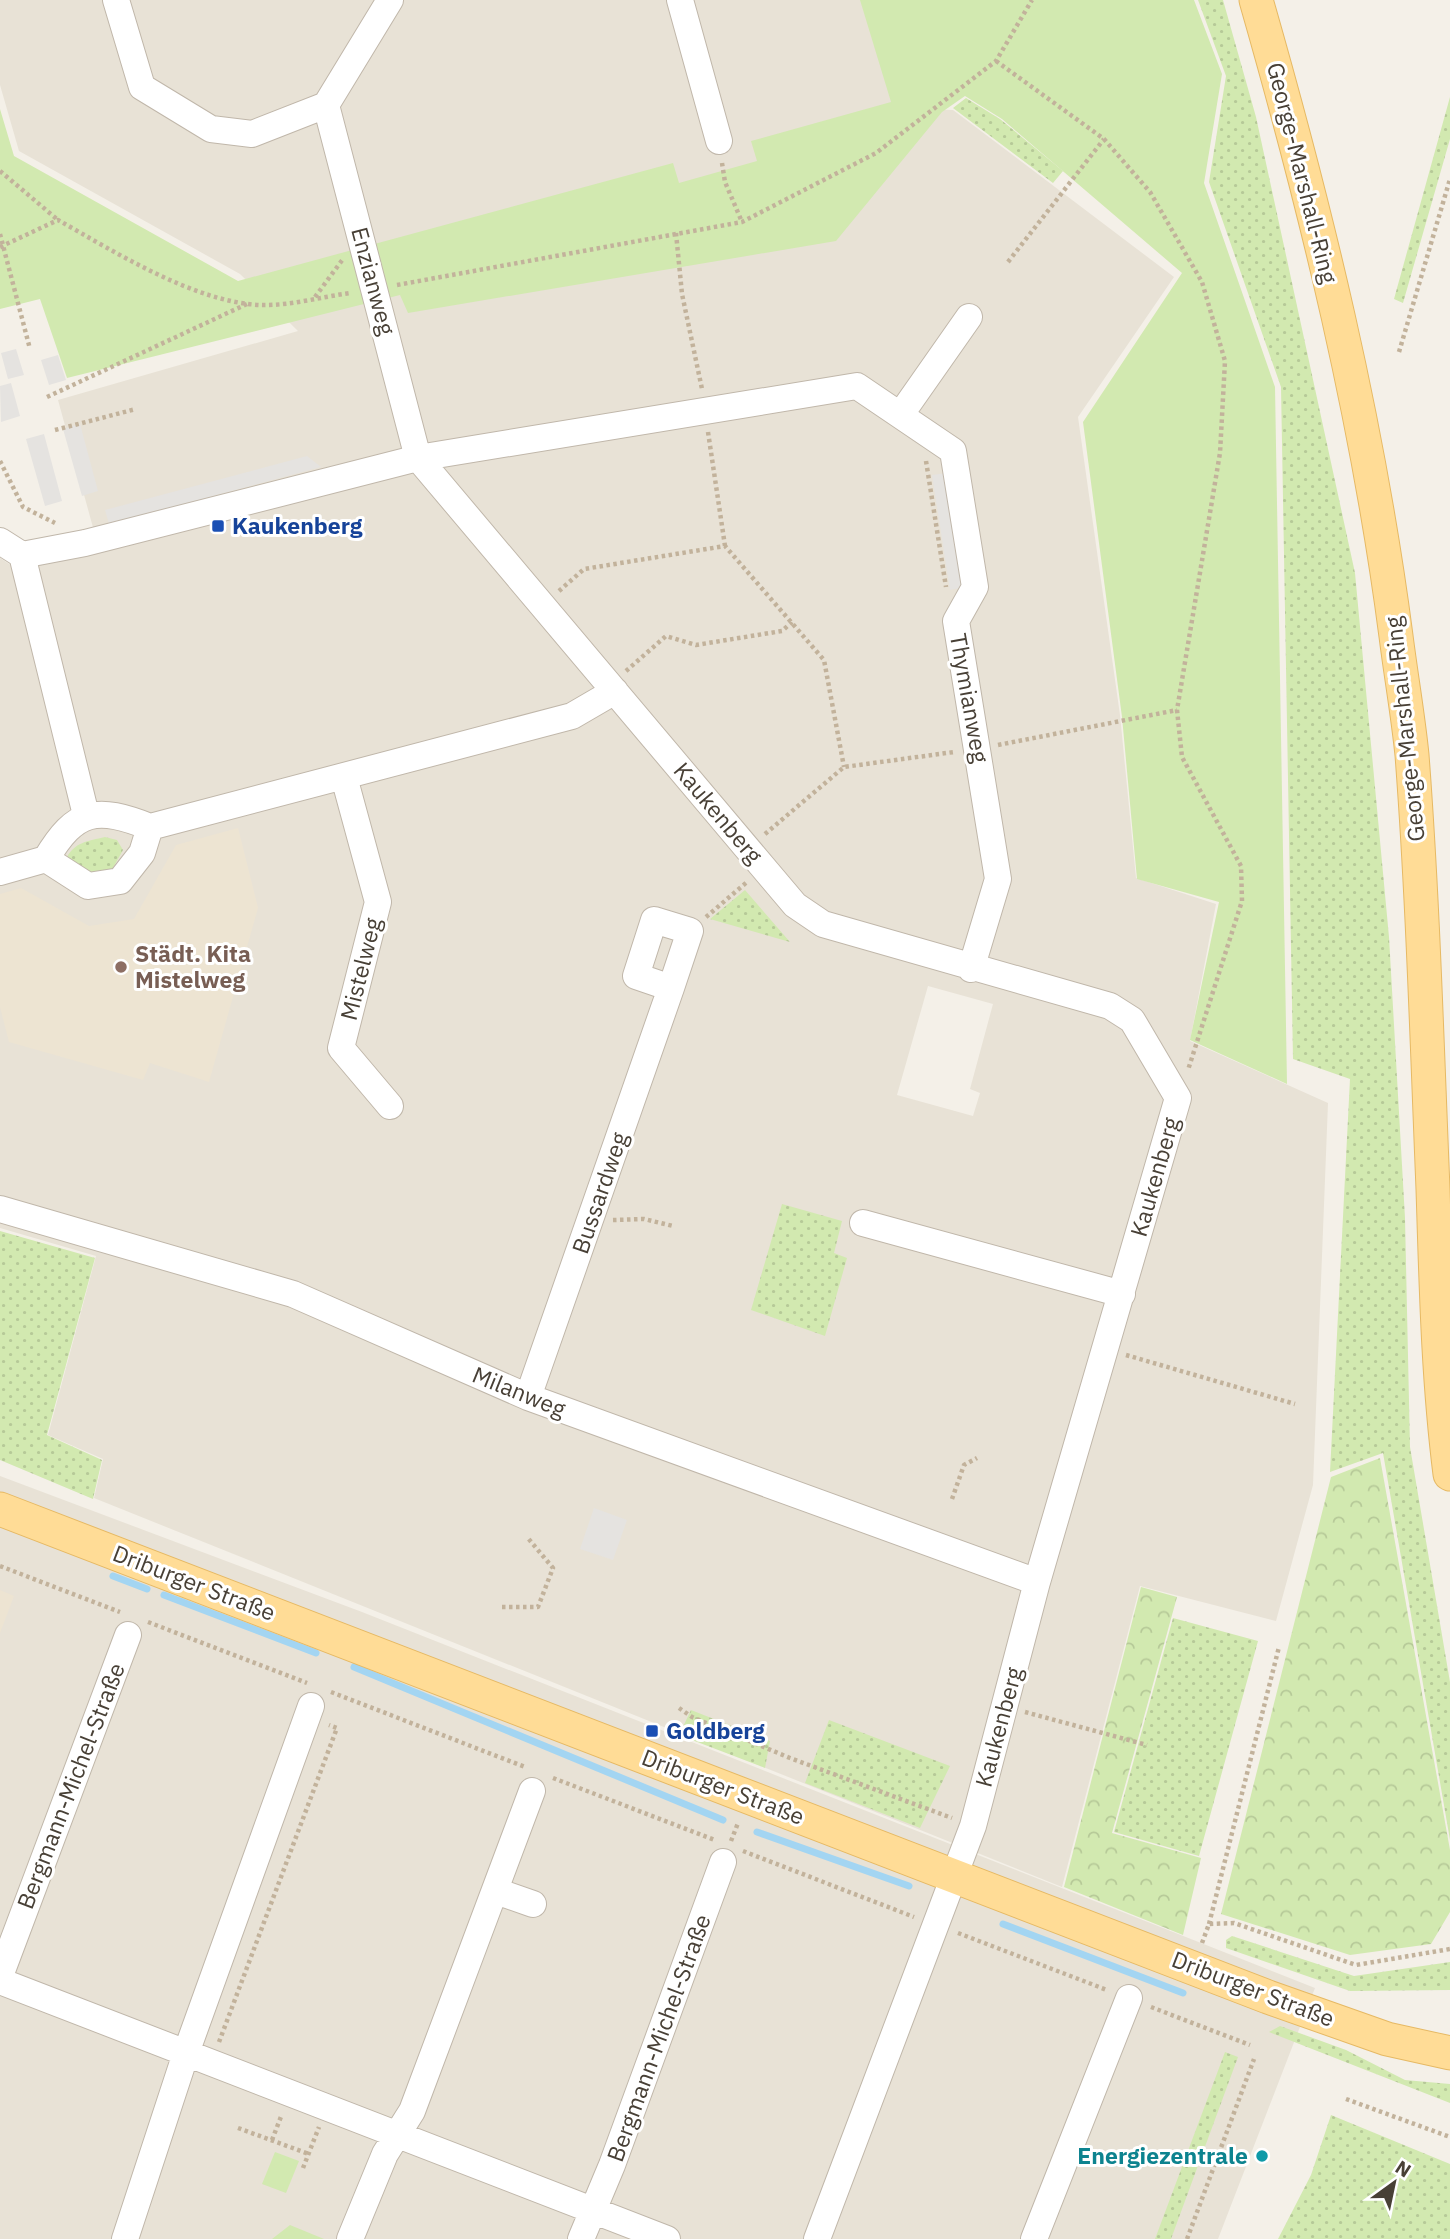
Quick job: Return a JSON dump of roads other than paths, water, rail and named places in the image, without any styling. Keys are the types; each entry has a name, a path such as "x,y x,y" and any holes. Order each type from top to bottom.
{"main road":[{"name":"George-Marshall-Ring","path":"1256,0 1291,121 1344,345 1370,459 1388,571 1411,751 1423,935 1440,1375 1450,1474"},
{"name":"Driburger Straße","path":"0,1509 1193,1967 1387,2039 1448,2051"}],"street":[{"path":"116,0 142,87 211,129 252,134 326,105 390,0"},
{"path":"680,0 719,141"},
{"name":"Enzianweg","path":"326,105 418,458"},
{"path":"901,414 969,317"},
{"name":"Thymianweg","path":"418,458 857,386 953,451 975,587 956,621 979,748 998,878 971,969"},
{"path":"86,815 11,548 69,546 418,458"},
{"name":"Kaukenberg","path":"418,458 544,604 795,905 823,925 971,969 1110,1006 1132,1020 1178,1098 1037,1582 973,1826 817,2239"},
{"path":"0,872 46,859 62,832 86,815 121,816 150,827 572,716 612,688"},
{"name":"Mistelweg","path":"344,777 378,902 341,1048 390,1106"},
{"path":"46,859 88,886 120,881 142,853 150,827"},
{"name":"Bussardweg","path":"528,1397 671,988 690,931 654,920 636,976 671,988"},
{"name":"Milanweg","path":"0,1209 293,1294 528,1397 1037,1582"},
{"path":"863,1223 1122,1294"},
{"name":"Bergmann-Michel-Straße","path":"128,1635 0,1979 591,2212 667,2239"},
{"path":"125,2239 186,2053 309,1712"},
{"path":"350,2239 385,2154 412,2110 537,1779"},
{"name":"Bergmann-Michel-Straße","path":"581,2239 612,2165 723,1849"},
{"path":"496,1891 533,1904"},
{"path":"1034,2239 1129,1998"}],"waterway":[{"path":"113,1576 147,1589"},
{"path":"164,1595 316,1653"},
{"path":"354,1667 723,1820"},
{"path":"757,1832 909,1886"},
{"path":"1003,1924 1183,1993"}],"place":[{"name":"Kaukenberg","path":"218,526"},
{"name":"Städt. Kita Mistelweg","path":"121,967"},
{"name":"Goldberg","path":"652,1731"},
{"name":"Energiezentrale","path":"1262,2156"}]}
